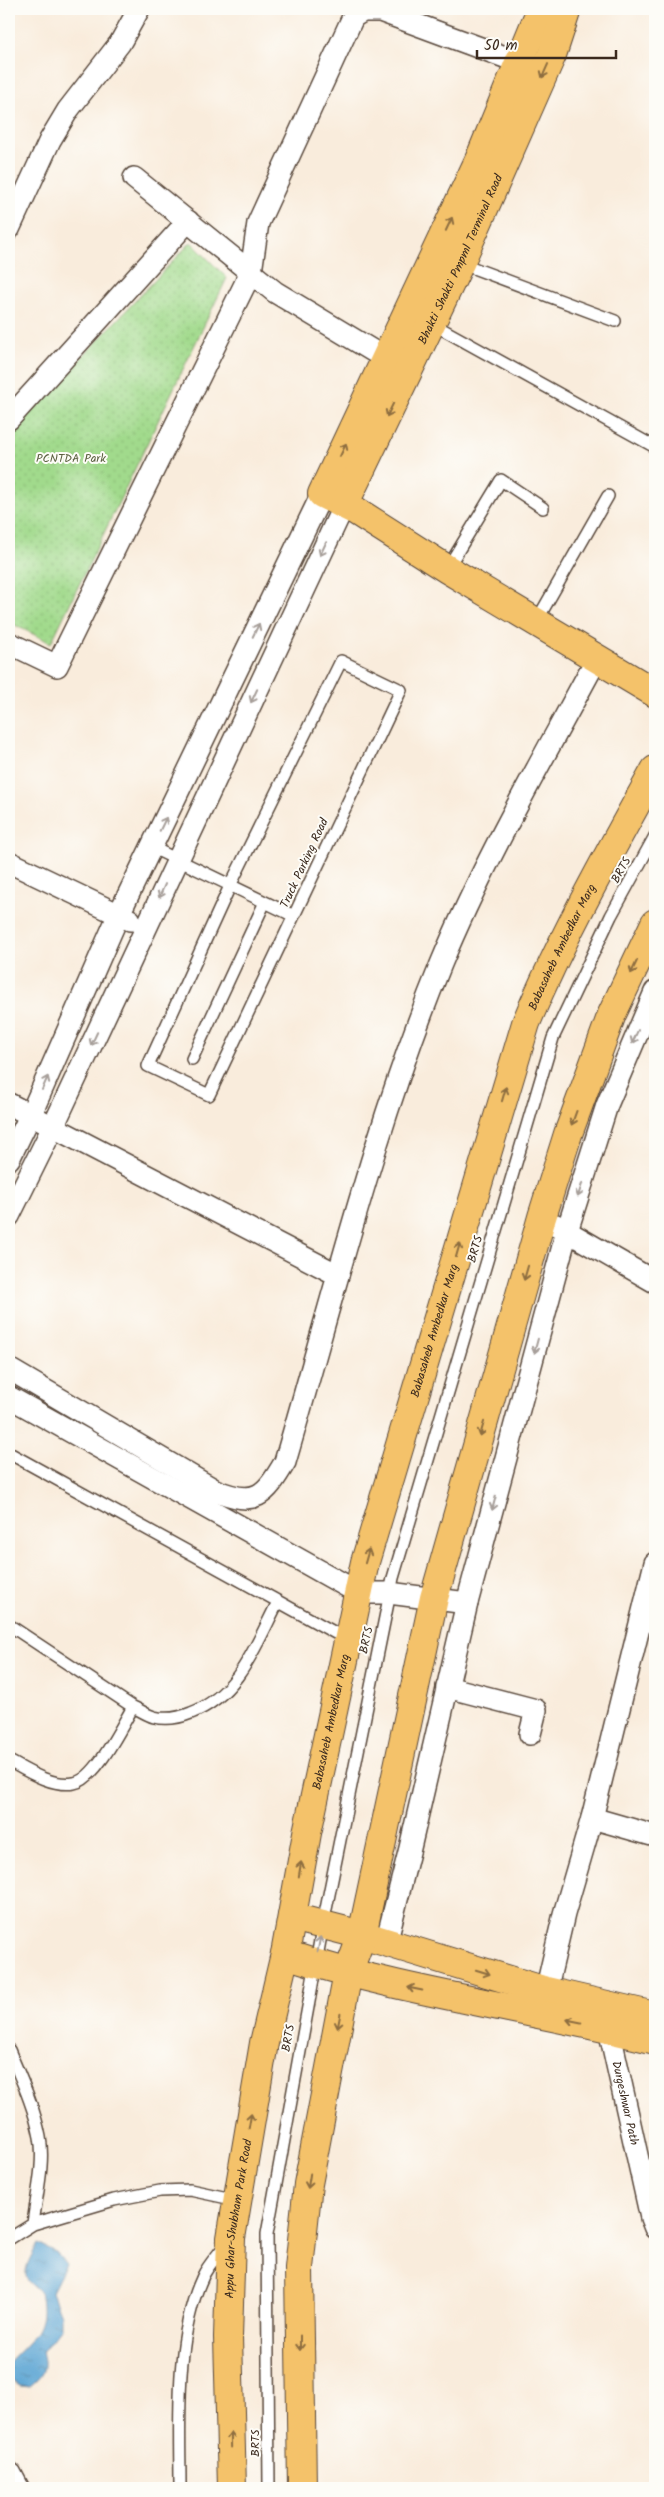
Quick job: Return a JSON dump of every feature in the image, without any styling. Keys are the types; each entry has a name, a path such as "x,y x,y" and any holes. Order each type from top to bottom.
{"main road":[{"path":"541,9 448,257 333,500 655,693"},
{"name":"Bhakti Shakti Pmpml Terminal Road","path":"448,257 552,55 567,9"},
{"name":"Babasaheb Ambedkar Marg","path":"285,1954 306,1833 360,1593 365,1562 526,1023 583,900 655,770"},
{"path":"375,1981 374,1939 434,1598 542,1217 568,1134 612,1014 655,923"},
{"path":"292,1918 323,1924 546,1991 610,2017 655,2040"},
{"path":"302,2488 300,2268 308,2184 348,1974 374,1939"},
{"path":"285,1954 375,1981 610,2017 655,2016"},
{"name":"Appu Ghar-Shubham Park Road","path":"232,2488 228,2337 231,2238 264,2043 285,1954"}],"street":[{"path":"9,229 50,140 68,110 120,43 139,9"},
{"path":"9,643 58,666 250,272 258,223 352,17 363,10 380,11 521,63"},
{"path":"134,178 275,292 397,366"},
{"path":"9,419 188,221"},
{"path":"9,1159 31,1114 119,914 333,500"},
{"path":"9,1216 53,1126 176,860 333,500"},
{"path":"9,1369 215,1490 237,1499 255,1496 270,1488 285,1462 338,1275 411,1040 477,882 597,658"},
{"path":"9,862 145,928"},
{"path":"374,1939 447,1687 466,1603 567,1231 607,1105 655,992"},
{"path":"9,1104 338,1275"},
{"path":"542,1217 655,1282"},
{"path":"9,1398 360,1593 389,1593 466,1603"},
{"path":"546,1991 564,1914 592,1818 655,1563"},
{"path":"447,1687 536,1710 530,1734"},
{"path":"592,1818 655,1836"},
{"name":"Durgeshwar Path","path":"610,2017 651,2218 655,2228"}],"lane":[{"path":"448,257 615,321"},
{"path":"421,317 655,447"},
{"path":"447,569 501,480 544,508"},
{"path":"536,622 608,496"},
{"name":"Truck Parking Road","path":"341,661 401,690 209,1095 148,1066 230,886 341,661"},
{"name":"BRTS","path":"269,2488 267,2234 323,1924 389,1593 553,1038 610,916 655,836"},
{"path":"152,847 294,916"},
{"path":"192,1059 265,902"},
{"path":"9,1453 348,1640"},
{"path":"9,1625 133,1707 154,1717 175,1719 201,1709 224,1692 240,1674 278,1602"},
{"path":"9,1761 33,1774 60,1783 76,1783 91,1773 133,1707"},
{"path":"9,2050 30,2099 40,2138 40,2165 33,2224"},
{"path":"9,2239 33,2224 114,2200 160,2191 190,2190 237,2200"},
{"path":"180,2488 182,2370 188,2329 204,2275 231,2238"},
{"path":"9,2466 15,2471 24,2488"}],"green space":[{"name":"PCNTDA Park","path":"191,242 227,278 51,643 9,622 9,434"}],"water":[{"path":"38,2244 56,2253 66,2264 52,2292 61,2315 61,2328 42,2352 44,2368 41,2376 29,2387 20,2386 9,2379 9,2362 31,2339 40,2324 42,2305 40,2292 26,2277 28,2262"}]}
